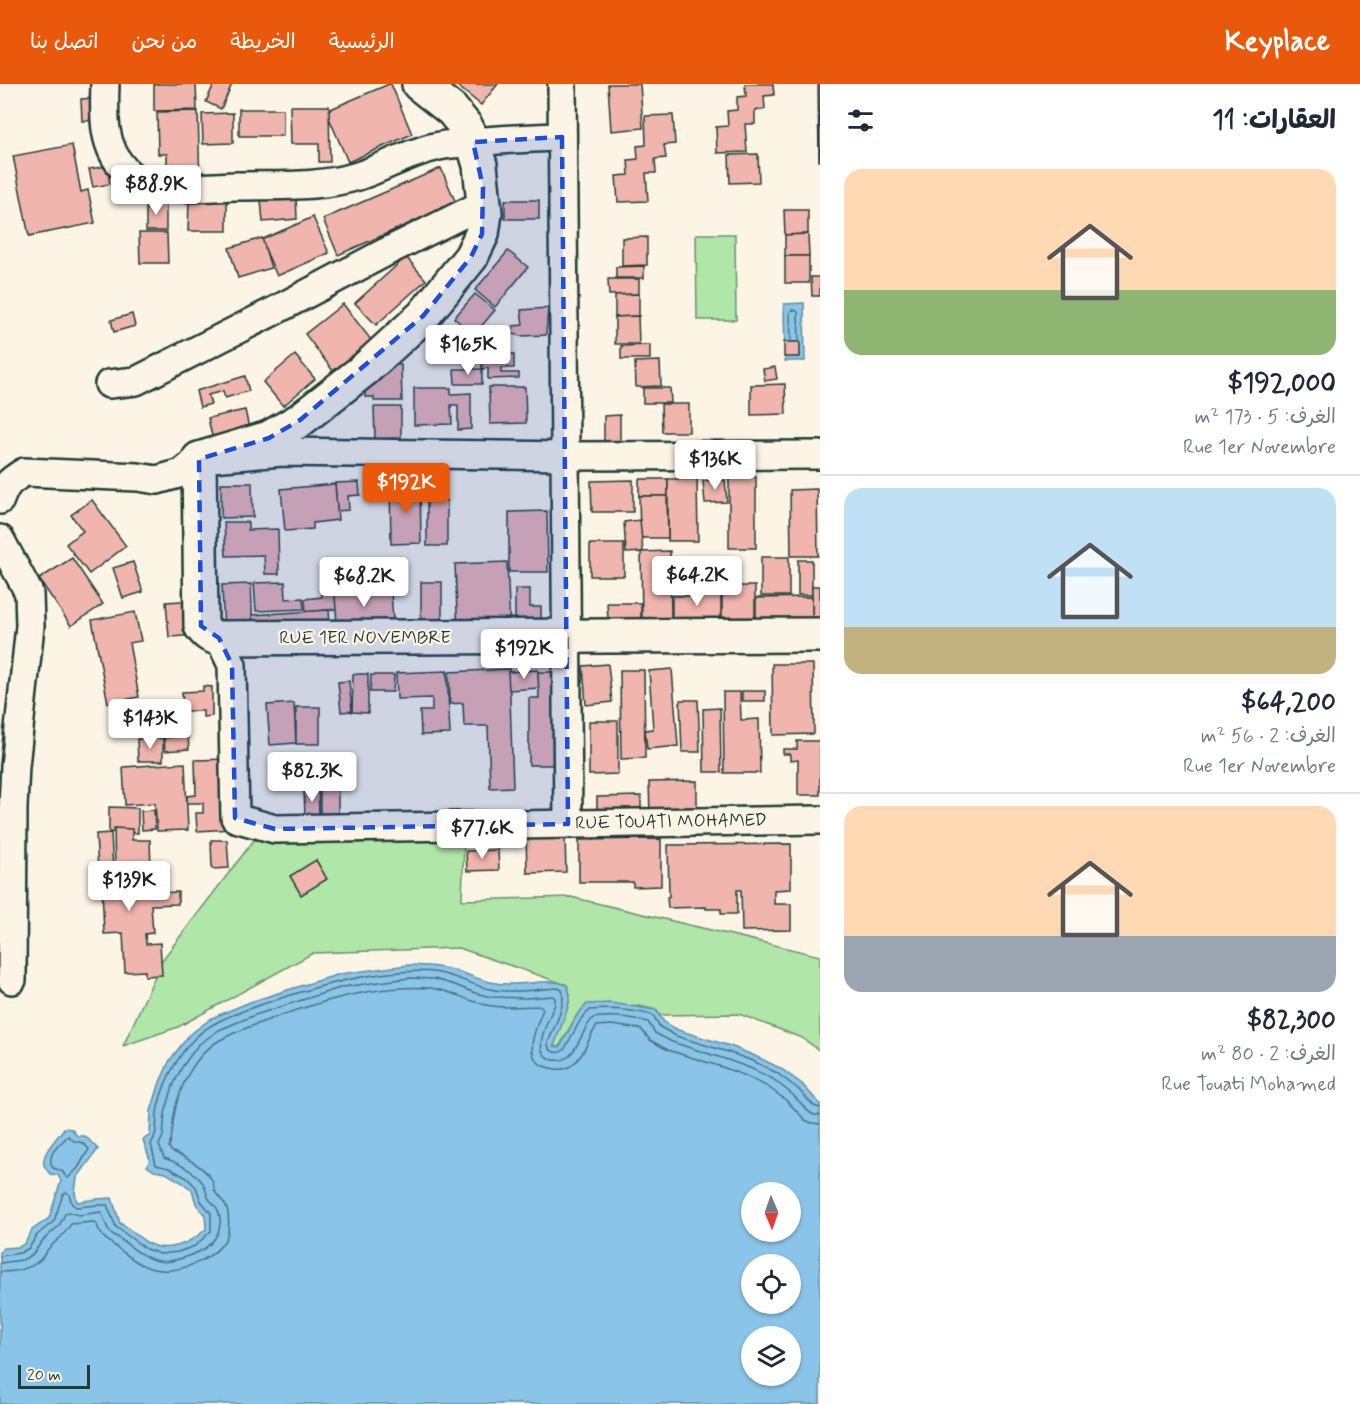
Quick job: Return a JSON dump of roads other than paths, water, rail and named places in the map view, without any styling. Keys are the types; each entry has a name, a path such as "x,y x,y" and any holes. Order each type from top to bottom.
{"main road":[{"path":"219,638 213,638 201,626 199,472 269,438 300,420 365,369 423,316 471,257 482,234 485,213 480,165 474,142 466,127 452,110 419,84"},
{"name":"RUE 1ER NOVEMBRE","path":"219,638 820,634"}],"street":[{"path":"105,84 106,137 114,155 126,171 144,182 164,186 310,184 337,181 360,175 410,153 436,146 562,137"},
{"path":"562,84 568,824"},
{"path":"109,384 136,381 484,203"},
{"path":"0,500 10,480 24,472 138,477 157,480 282,452 566,456 820,455"},
{"path":"0,539 29,593 30,626 15,766 12,980"},
{"name":"RUE TOUATI MOHAMED","path":"219,638 232,665 235,818 275,829 820,820"}],"water":[{"path":"804,303 805,361 785,361 784,304"},
{"path":"408,965 434,967 501,984 545,982 567,985 570,995 568,1007 554,1046 560,1047 577,1015 587,1004 611,1003 656,1010 664,1022 678,1030 730,1046 780,1068 802,1084 820,1104 820,1404 0,1404 0,1252 3,1248 19,1247 25,1243 32,1230 49,1218 61,1181 58,1175 50,1174 44,1166 47,1151 64,1128 72,1129 77,1136 85,1136 98,1149 77,1178 75,1193 77,1202 112,1198 120,1223 144,1241 155,1246 171,1247 193,1239 206,1229 205,1215 196,1204 192,1190 166,1173 154,1171 147,1166 150,1160 143,1140 150,1135 151,1111 160,1082 170,1060 189,1035 212,1018 250,1002 340,974"}]}
